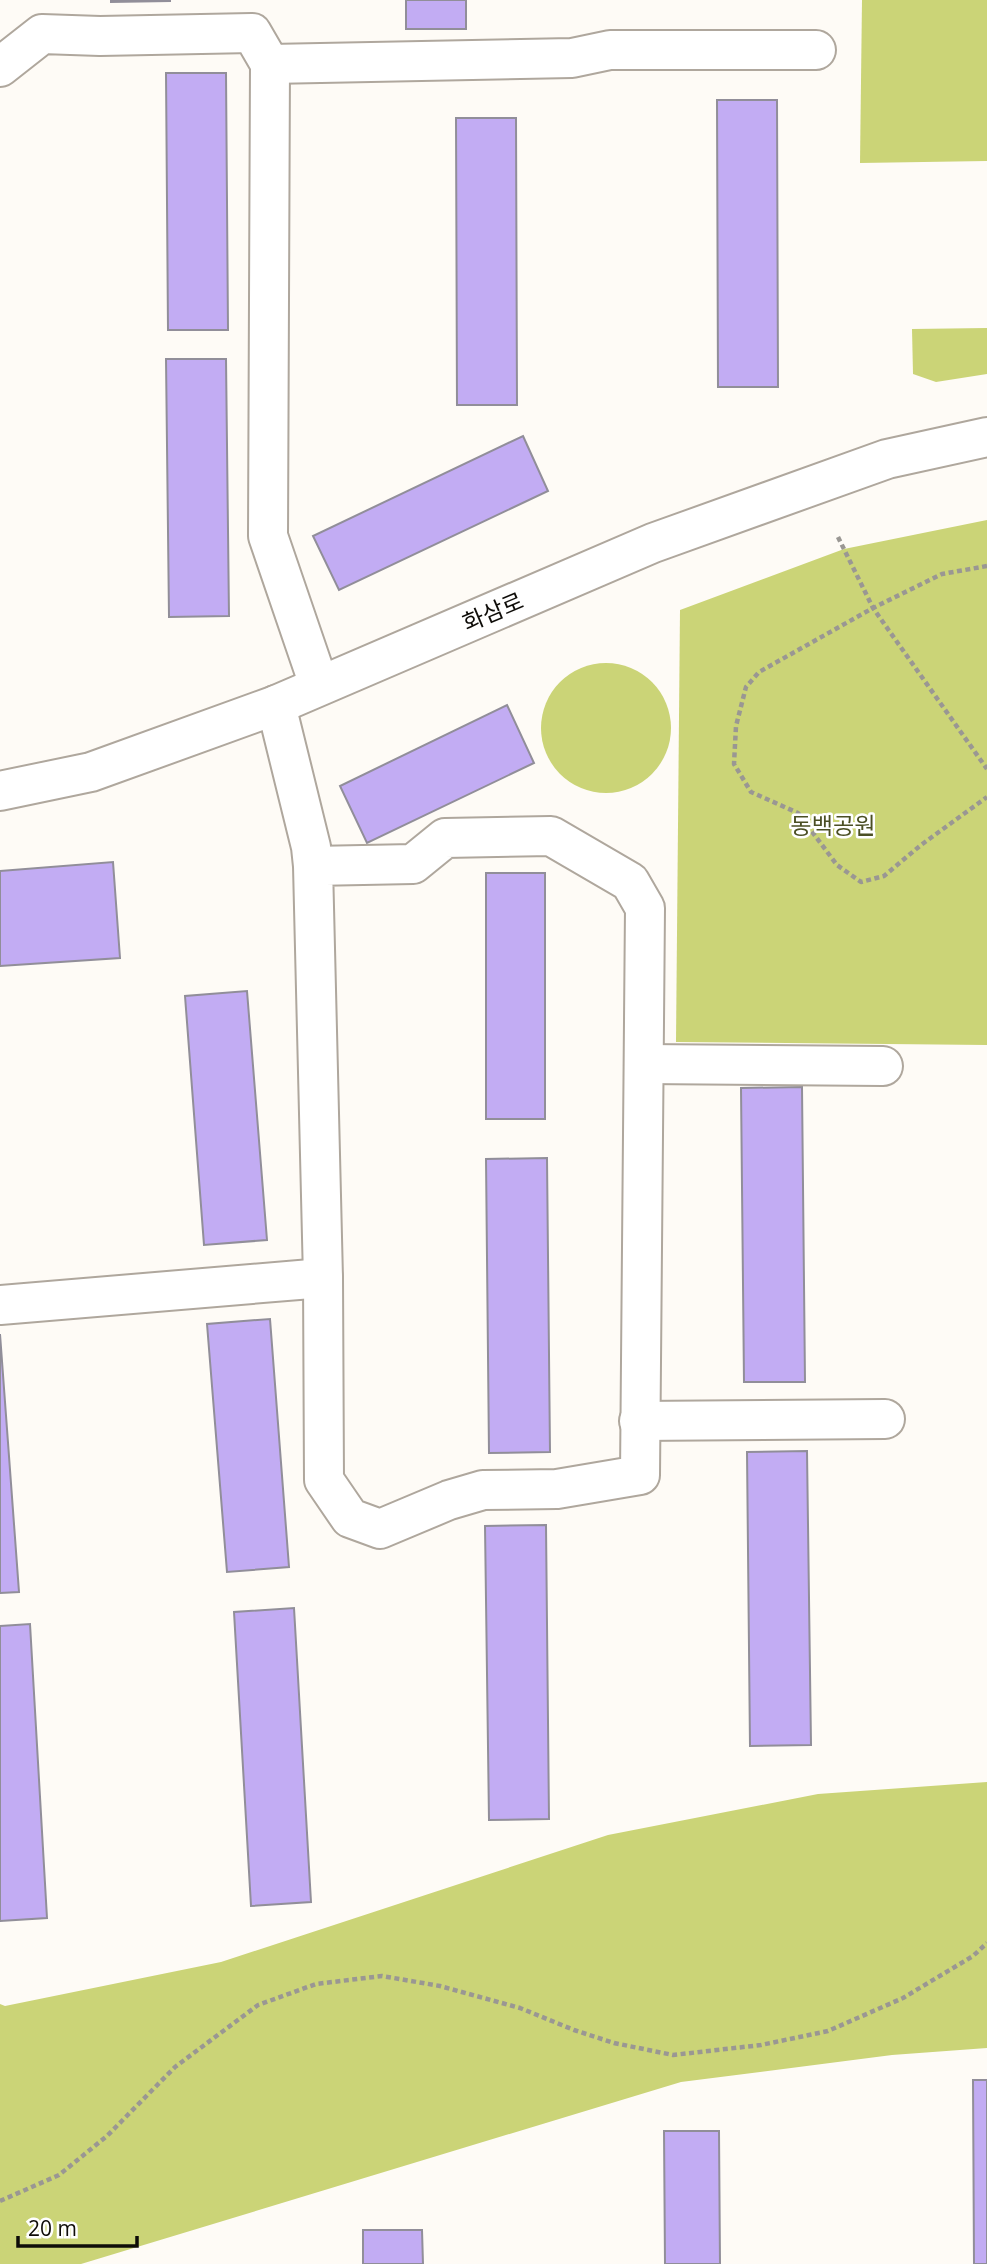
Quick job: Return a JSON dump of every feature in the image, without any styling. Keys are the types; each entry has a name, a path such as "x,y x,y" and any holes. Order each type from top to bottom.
{"street":[{"path":"0,66 42,34 100,36 252,33 270,64 268,536 319,685"},
{"path":"270,64 572,58 610,50 816,50"},
{"name":"화삼로","path":"0,791 91,772 276,705 653,543 887,459 987,437"},
{"path":"276,705 312,847 323,1278 324,1480 349,1518 380,1529 449,1500 483,1490 557,1489 640,1475 645,908 630,882 551,836 445,838 413,864 313,866"},
{"path":"644,1063 883,1066"},
{"path":"0,1305 323,1278"},
{"path":"639,1421 885,1419"}],"path":[{"path":"838,537 873,608 987,769"},
{"path":"987,566 942,574 873,608 759,673 746,687 736,726 734,764 751,792 798,813 837,865 861,882 884,876 987,797"},
{"path":"0,2202 59,2175 107,2136 175,2067 258,2005 316,1984 382,1976 440,1986 520,2008 614,2043 673,2054 761,2045 828,2031 903,1998 973,1956 987,1943"}],"green space":[{"path":"862,0 987,0 987,161 860,163"},
{"path":"987,328 987,374 936,382 913,374 912,329"},
{"name":"동백공원","path":"987,520 987,1045 676,1042 680,610 844,549"},
{"path":"606,663 631,668 652,682 666,703 671,728 666,753 652,774 631,788 606,793 581,788 560,774 546,753 541,728 546,703 560,682 581,668"},
{"path":"987,1782 987,2048 892,2055 681,2082 81,2264 0,2264 0,2004 5,2006 221,1962 608,1835 818,1794"}],"building":[{"path":"170,0 170,1 111,2"},
{"path":"406,0 466,0 466,29 406,29"},
{"path":"166,73 226,73 228,330 168,330"},
{"path":"717,100 777,100 778,387 718,387"},
{"path":"456,118 516,118 517,405 457,405"},
{"path":"166,359 226,359 229,616 169,617"},
{"path":"523,436 548,491 339,590 313,536"},
{"path":"507,705 534,763 367,843 340,786"},
{"path":"113,862 120,958 0,966 0,871"},
{"path":"486,873 545,873 545,1119 486,1119"},
{"path":"247,991 267,1240 204,1245 185,996"},
{"path":"802,1087 805,1382 744,1382 741,1088"},
{"path":"547,1158 550,1452 489,1453 486,1159"},
{"path":"270,1319 289,1567 227,1572 207,1324"},
{"path":"0,1334 19,1592 0,1593"},
{"path":"807,1451 811,1745 750,1746 747,1452"},
{"path":"546,1525 549,1819 489,1820 485,1526"},
{"path":"294,1608 311,1902 251,1906 234,1612"},
{"path":"30,1624 47,1918 0,1921 0,1626"},
{"path":"973,2080 987,2080 987,2264 974,2264"},
{"path":"664,2131 719,2131 720,2264 665,2264"},
{"path":"363,2230 422,2230 423,2264 363,2264"}]}
